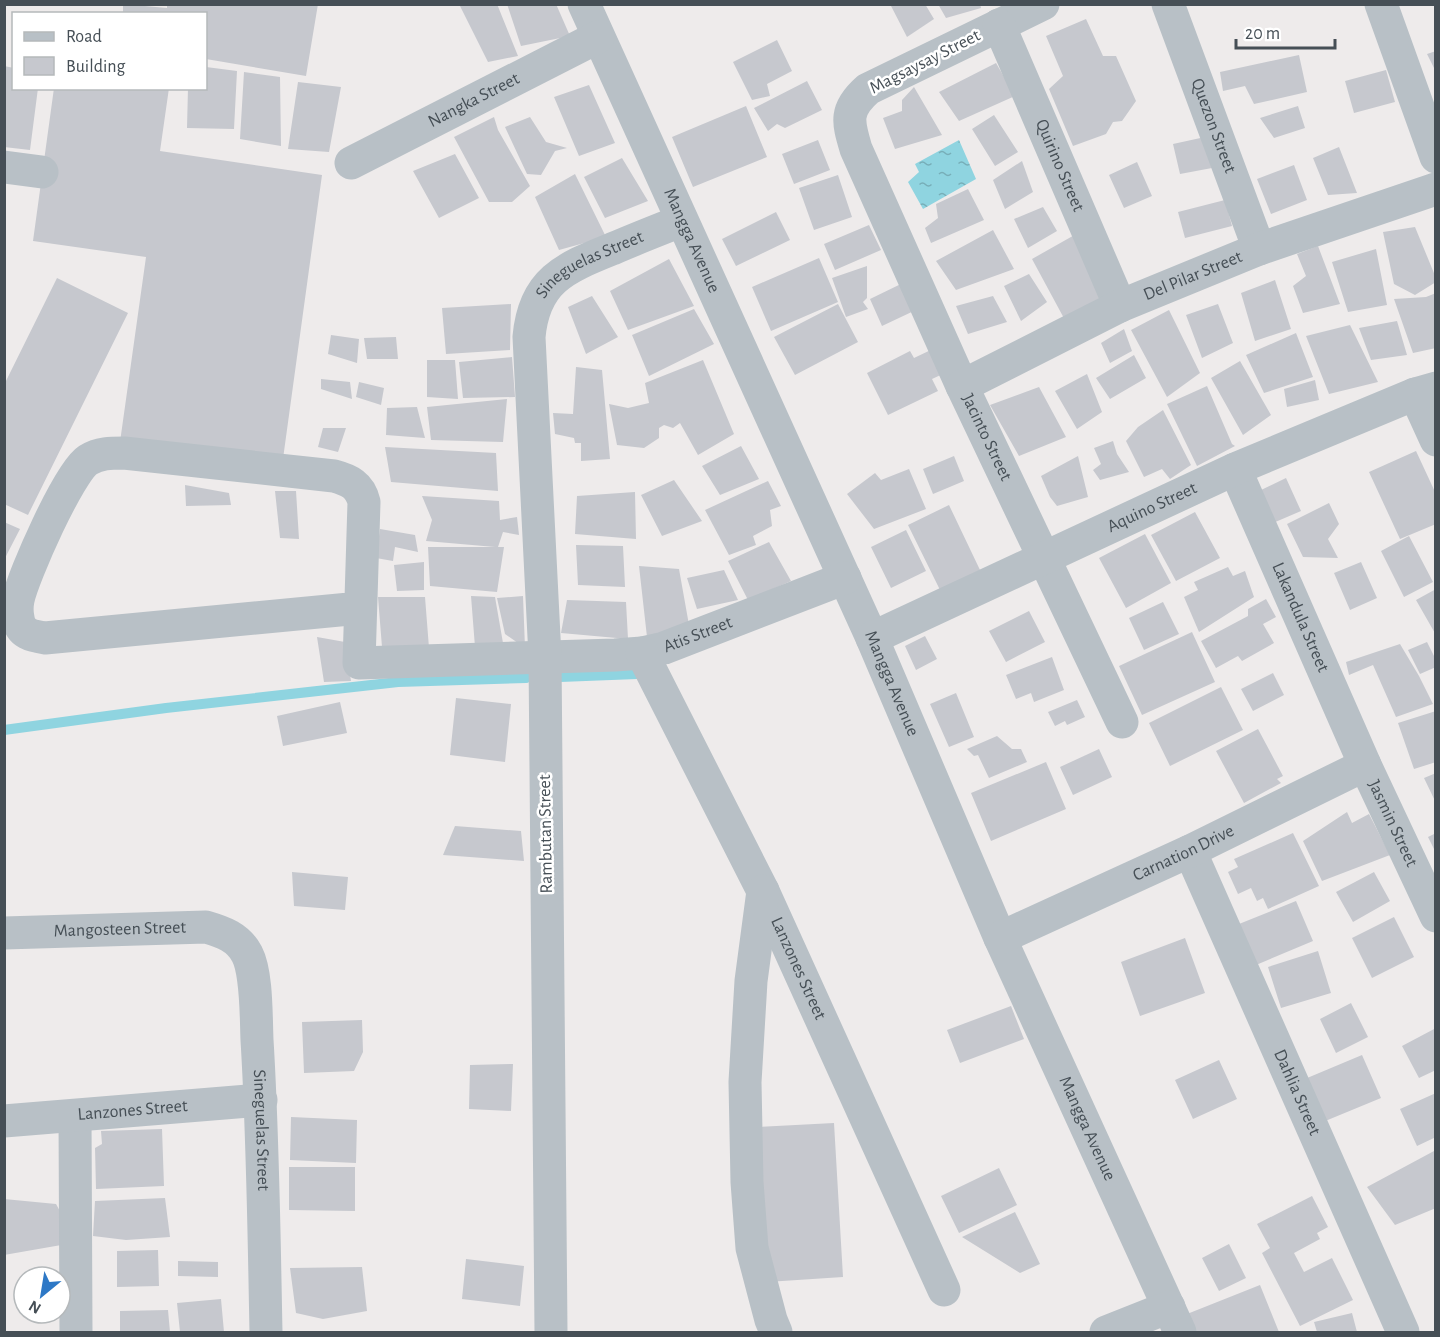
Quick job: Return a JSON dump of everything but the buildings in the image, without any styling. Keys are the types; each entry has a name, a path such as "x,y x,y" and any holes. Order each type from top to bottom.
{"street":[{"name":"Mangga Avenue","path":"584,4 872,638 1000,938 1175,1320"},
{"name":"Magsaysay Street","path":"856,149 849,117 858,98 868,89 1043,4"},
{"name":"Quezon Street","path":"1168,4 1259,249"},
{"path":"1381,4 1436,157"},
{"name":"Quirino Street","path":"999,25 1120,306"},
{"name":"Nangka Street","path":"351,163 598,37"},
{"name":"Jacinto Street","path":"856,149 962,386 1122,722"},
{"path":"4,167 42,172"},
{"name":"Del Pilar Street","path":"962,386 1120,306 1259,249 1436,189"},
{"name":"Sineguelas Street","path":"529,337 534,308 559,274 575,264 681,221"},
{"name":"Rambutan Street","path":"529,337 545,657 551,1332"},
{"path":"1425,391 1436,440"},
{"name":"Aquino Street","path":"872,638 1235,469 1425,391"},
{"path":"124,453 333,476 354,484 362,494 364,502 360,608 45,638 31,636 23,631 18,620 18,600 56,509 76,472 87,460 103,454 124,453"},
{"name":"Lakandula Street","path":"1235,469 1365,765"},
{"name":"Atis Street","path":"360,608 359,663 642,653 664,648 845,578"},
{"name":"Lanzones Street","path":"642,653 763,891 944,1290"},
{"name":"Carnation Drive","path":"1000,938 1190,851 1365,765"},
{"name":"Jasmin Street","path":"1365,765 1436,916"},
{"name":"Dahlia Street","path":"1190,851 1403,1332"},
{"path":"763,891 751,981 746,1071 747,1182 752,1248 776,1332"},
{"name":"Mangosteen Street","path":"4,933 206,927 232,936"},
{"name":"Sineguelas Street","path":"232,936 242,945 248,956 254,981 261,1100 266,1332"},
{"name":"Lanzones Street","path":"4,1121 261,1100"},
{"path":"75,1116 76,1332"},
{"path":"1106,1332 1175,1320"}],"water":[{"path":"959,140 976,179 923,209 908,182 919,172 915,164"}],"waterway":[{"path":"560,677 637,674"},
{"path":"4,730 166,708 398,682 526,678"}]}
